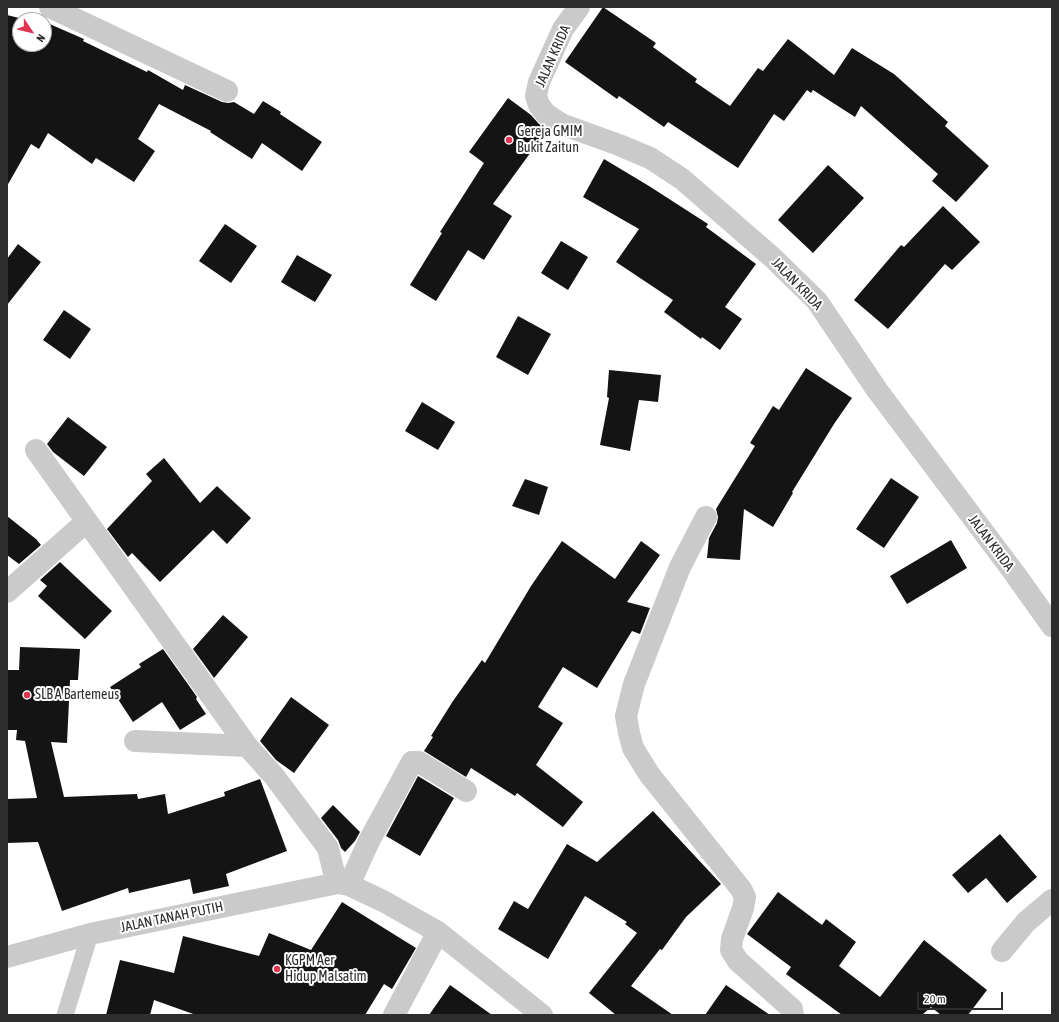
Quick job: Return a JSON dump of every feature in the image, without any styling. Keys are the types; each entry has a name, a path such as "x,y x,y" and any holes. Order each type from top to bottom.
{"street":[{"path":"50,7 227,91"},
{"name":"JALAN KRIDA","path":"578,7 563,29 539,82 536,96 539,105 546,114 561,124 650,158 682,179 773,258 817,302 877,390 1015,574 1052,626"},
{"path":"36,450 247,746 274,776 328,848 333,869 344,884 382,901 438,932 542,1015"},
{"path":"706,517 680,568 634,684 626,716 633,748 649,774 745,896 743,908 732,939 730,950 738,961 792,1009 793,1015"},
{"path":"7,592 87,521"},
{"path":"135,741 247,746"},
{"path":"344,884 412,762 420,762 466,791"},
{"name":"JALAN TANAH PUTIH","path":"7,957 90,934 344,884"},
{"path":"1002,951 1026,922 1052,900"},
{"path":"394,1015 438,932"}],"lane":[{"path":"65,1015 90,934"}],"building":[{"path":"603,7 656,43 653,47 697,79 695,82 730,106 758,68 763,71 788,39 834,75 852,48 894,74 948,122 945,126 989,166 956,202 932,181 938,174 861,106 855,117 813,90 811,93 807,90 784,121 774,114 738,168 668,122 664,127 619,96 617,99 565,62"},
{"path":"7,15 12,16 12,52 52,52 52,25 84,39 83,41 147,72 148,70 183,90 185,85 222,102 234,102 254,114 263,101 281,112 280,114 322,142 302,171 262,143 252,159 210,132 211,131 159,104 138,139 155,151 134,182 96,158 92,164 48,133 39,149 31,144 7,186"},
{"path":"508,98 531,115 547,130 493,204 512,216 484,260 468,250 436,301 410,285 442,233 440,232 484,163 469,152"},
{"path":"604,159 708,224 706,227 756,264 725,307 742,319 720,350 702,337 701,339 664,312 673,300 616,262 639,229 583,197"},
{"path":"828,165 864,198 813,253 778,220"},
{"path":"943,206 980,242 952,270 945,264 888,329 854,300 901,245 904,247"},
{"path":"225,224 257,246 231,283 199,261"},
{"path":"561,241 588,257 568,290 541,273"},
{"path":"18,244 41,262 7,305 7,259"},
{"path":"297,255 332,275 315,302 281,282"},
{"path":"64,310 91,329 70,359 43,340"},
{"path":"518,316 551,334 528,375 496,357"},
{"path":"806,368 852,398 792,492 793,493 773,527 744,509 740,560 707,558 709,538 717,523 718,517 716,509 755,446 750,443 773,406 779,410"},
{"path":"609,370 661,375 658,402 639,400 630,451 600,445 609,398 607,397"},
{"path":"422,402 455,422 438,450 405,431"},
{"path":"68,417 107,447 84,476 53,452 47,444"},
{"path":"164,458 200,503 217,486 251,518 227,544 213,530 160,582 132,553 128,557 107,529 152,481 146,474"},
{"path":"891,478 919,497 884,548 856,529"},
{"path":"525,479 548,487 539,515 512,506"},
{"path":"7,516 36,539 41,545 19,564 7,555"},
{"path":"951,540 967,568 907,604 890,576"},
{"path":"562,541 615,579 641,541 660,555 627,602 650,608 640,634 632,631 597,688 563,667 538,707 563,723 536,765 583,802 563,827 517,793 515,796 471,768 466,777 424,751 433,737 431,736 453,701 482,660 485,663 531,586"},
{"path":"60,562 112,611 85,639 38,596 47,586 40,580"},
{"path":"223,615 248,637 214,678 193,649"},
{"path":"20,647 80,649 78,680 70,680 67,743 51,742 64,797 137,794 138,799 165,794 168,814 225,796 224,792 260,779 287,851 226,874 229,886 193,894 190,879 129,893 128,888 62,911 38,842 7,843 7,799 37,798 25,741 16,740 17,730 7,730 7,670 19,670"},
{"path":"163,649 197,697 196,699 206,714 180,730 162,702 133,722 110,687 141,667 139,664"},
{"path":"291,697 329,725 294,773 276,760 260,741"},
{"path":"418,776 454,798 420,856 386,836"},
{"path":"333,805 360,832 355,841 345,852 341,848 338,840 321,818"},
{"path":"653,811 721,884 686,917 662,950 660,949 631,986 673,1015 616,1015 589,993 637,933 625,924 627,922 585,896 548,959 498,929 514,901 528,909 567,844 597,862"},
{"path":"1000,834 1037,877 1007,903 986,878 968,893 952,875"},
{"path":"778,892 822,925 826,919 856,942 839,966 880,997 924,940 987,990 968,1015 941,1015 931,1007 922,1015 842,1015 786,974 791,967 747,934"},
{"path":"342,902 416,948 392,989 384,984 365,1015 196,1015 154,1000 150,1015 106,1015 120,960 174,973 183,936 259,956 269,933 311,950"},
{"path":"450,985 492,1015 429,1015"},
{"path":"726,985 770,1015 705,1015"}],"place":[{"name":"Gereja GMIM Bukit Zaitun","path":"509,140"},
{"name":"SLB A Bartemeus","path":"27,695"},
{"name":"KGPM Aer Hidup Malsatim","path":"277,969"}]}
